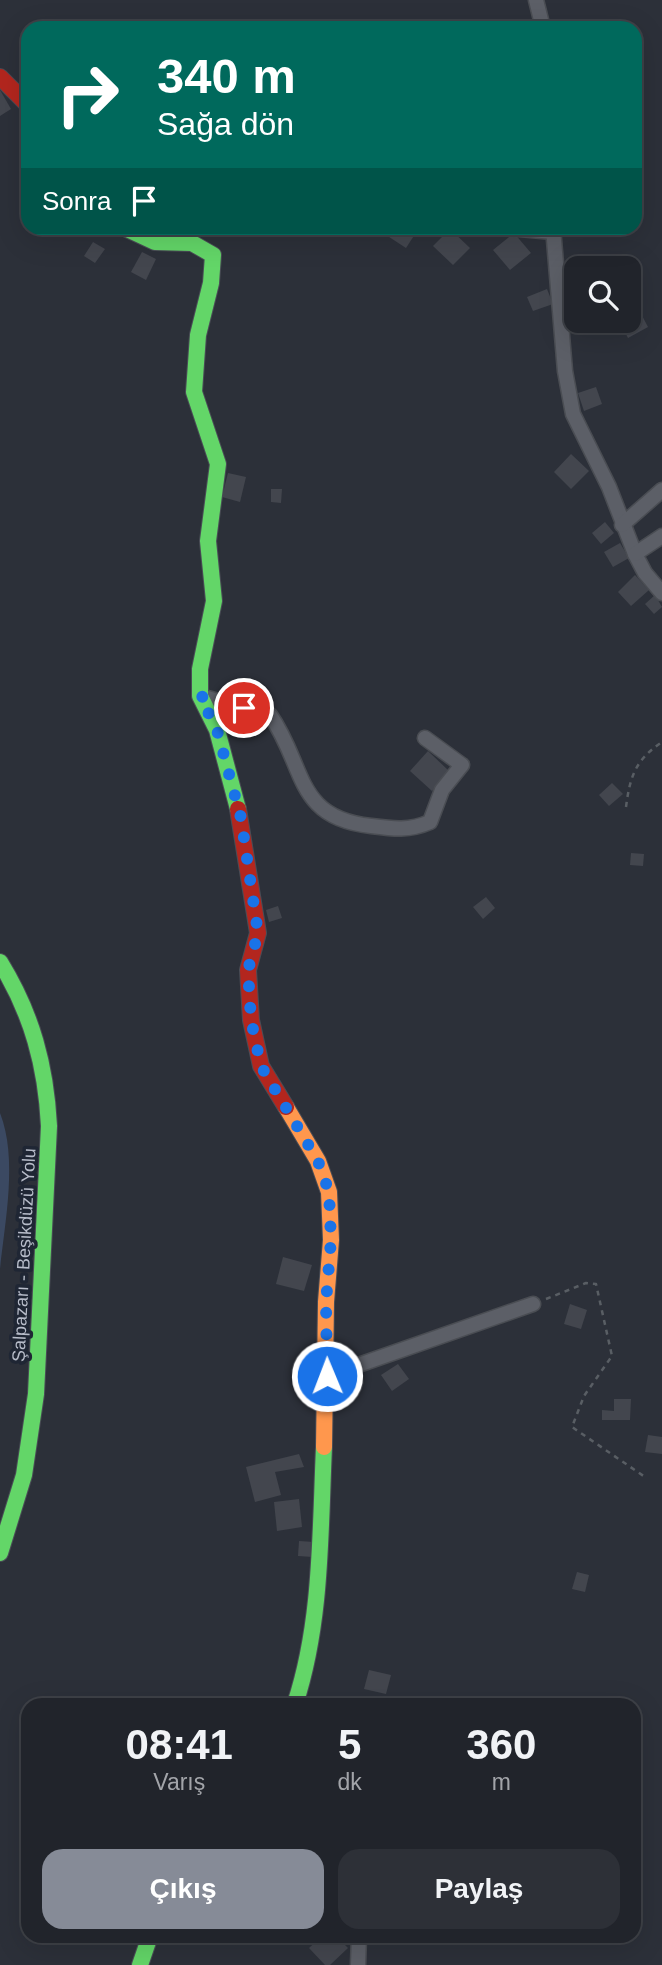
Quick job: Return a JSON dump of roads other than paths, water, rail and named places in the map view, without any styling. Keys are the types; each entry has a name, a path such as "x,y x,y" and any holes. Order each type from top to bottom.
{"street":[{"path":"536,0 541,21"},
{"path":"0,77 21,98"},
{"path":"140,235 155,242 192,243 213,255 211,283 198,335 194,392 218,464 208,541 214,601 200,669 200,696 217,730 241,818 258,933 248,970 251,1020 261,1066 318,1161 329,1192 331,1240 326,1302 327,1376 317,1596 307,1668 297,1698"},
{"path":"554,235 560,286 565,371 573,414 609,487 635,554 645,573 662,593"},
{"path":"622,525 662,490"},
{"path":"635,554 662,536"},
{"path":"200,696 270,715 286,737 302,786 324,811 345,823 410,830 430,822 442,790 462,765 425,738"},
{"name":"Şalpazarı - Beşikdüzü Yolu","path":"0,962 17,993 39,1052 49,1130 36,1419 13,1521 0,1553"},
{"path":"327,1376 533,1304"},
{"path":"140,1965 148,1943"},
{"path":"358,1965 359,1943"}],"water":[{"path":"0,1113 8,1150 9,1190 0,1269"}]}
